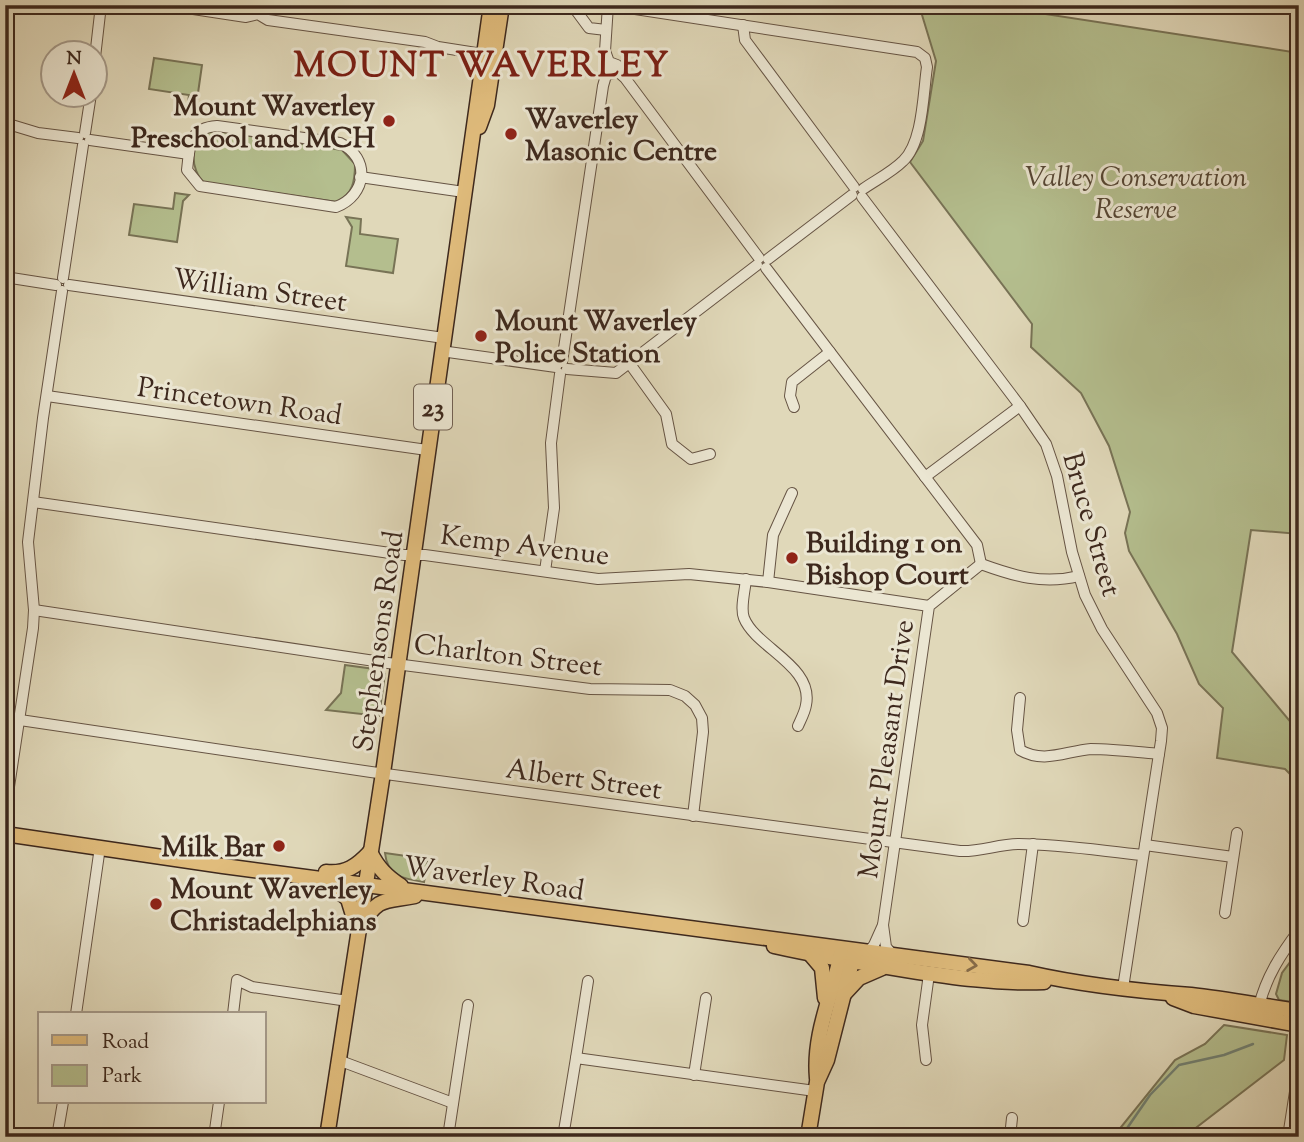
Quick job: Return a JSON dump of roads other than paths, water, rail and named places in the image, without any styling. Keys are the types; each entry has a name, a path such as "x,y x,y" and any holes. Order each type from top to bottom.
{"main road":[{"name":"Stephensons Road","path":"327,1137 383,773 464,192 482,105 489,55 491,5"},
{"name":"Stephensons Road","path":"489,55 502,5"},
{"name":"Waverley Road","path":"5,834 727,933 930,967 1029,973 1063,981 1162,994 1194,1006 1264,1013 1298,1022"},
{"path":"303,875 340,873 361,862 370,852 377,866 389,879 405,889"},
{"path":"323,879 348,899 357,930"},
{"path":"357,930 377,904 387,899 432,892"},
{"name":"Waverley Road","path":"727,933 811,955 851,954"},
{"path":"816,1087 827,1060 851,954"},
{"path":"808,1137 816,1087 815,1058 826,1006 851,954"},
{"path":"811,955 822,968 826,1006"},
{"path":"843,997 851,984 890,961"}],"street":[{"path":"167,5 246,17 258,9 268,20 425,42 438,47 489,55"},
{"path":"572,5 589,27 606,30"},
{"path":"743,25 609,5 605,51 611,68 625,78 977,544 981,564 1016,577 1037,580 1065,580 1079,576"},
{"path":"98,38 103,8"},
{"name":"William Street","path":"5,277 442,345 561,368 616,373 903,161 912,151 917,138 927,67 925,58 916,52 743,25"},
{"name":"Bruce Street","path":"743,25 745,40 1020,406 1051,455 1079,576 1102,629 1157,713 1162,728 1159,754 1123,988"},
{"path":"545,571 554,508 551,443 603,86 611,68"},
{"path":"5,813 34,610 28,542 88,108"},
{"path":"5,123 38,133 189,154"},
{"path":"217,126 340,143 357,154 361,163 360,177 358,189 350,201 336,207 200,186 187,170 192,137 202,127 217,126"},
{"path":"360,177 464,192"},
{"path":"794,407 790,396 792,382 830,352"},
{"path":"630,364 666,414 672,444 691,459 710,454"},
{"name":"Princetown Road","path":"47,396 427,450"},
{"path":"925,477 1020,406"},
{"path":"768,582 774,535 792,494"},
{"name":"Kemp Avenue","path":"33,502 414,557 425,555 598,579 689,574 746,579 929,606"},
{"name":"Mount Pleasant Drive","path":"890,961 883,925 929,606 981,564"},
{"path":"746,579 742,615 749,627 787,661 802,682 807,704 798,726"},
{"name":"Charlton Street","path":"34,610 397,664 590,689 670,691 685,696 695,705 702,718 703,732 692,816"},
{"path":"1020,698 1017,741 1020,750 1032,757 1091,750 1159,754"},
{"name":"Albert Street","path":"20,720 692,816 973,852 999,844 1033,844 1233,857"},
{"path":"1225,913 1237,833"},
{"path":"1023,921 1033,844"},
{"path":"76,1012 100,847"},
{"name":"Mount Pleasant Drive","path":"851,954 874,945 883,925"},
{"path":"1264,1013 1264,987 1275,963 1299,930"},
{"path":"926,1060 922,1025 930,967"},
{"path":"233,1012 237,980 252,987 348,1000"},
{"path":"563,1137 588,981"},
{"path":"694,1074 706,999"},
{"path":"448,1137 468,1005"},
{"path":"576,1058 816,1087"},
{"path":"338,1060 453,1103"},
{"path":"1288,1137 1299,1066"},
{"path":"57,1137 63,1104"},
{"path":"214,1137 219,1104"},
{"path":"1010,1137 1012,1118"}],"waterway":[{"path":"1121,1137 1150,1095 1179,1065 1224,1055 1253,1044"}],"place":[{"name":"Mount Waverley Preschool and MCH","path":"389,121"},
{"name":"Waverley Masonic Centre","path":"511,134"},
{"name":"Mount Waverley Police Station","path":"481,336"},
{"name":"Building 1 on Bishop Court","path":"792,558"},
{"name":"Milk Bar","path":"279,846"},
{"name":"Mount Waverley Christadelphians","path":"156,904"}],"district":[{"name":"MOUNT WAVERLEY","path":"482,64"}],"park label":[{"name":"Valley Conservation Reserve","path":"1136,192"}]}
